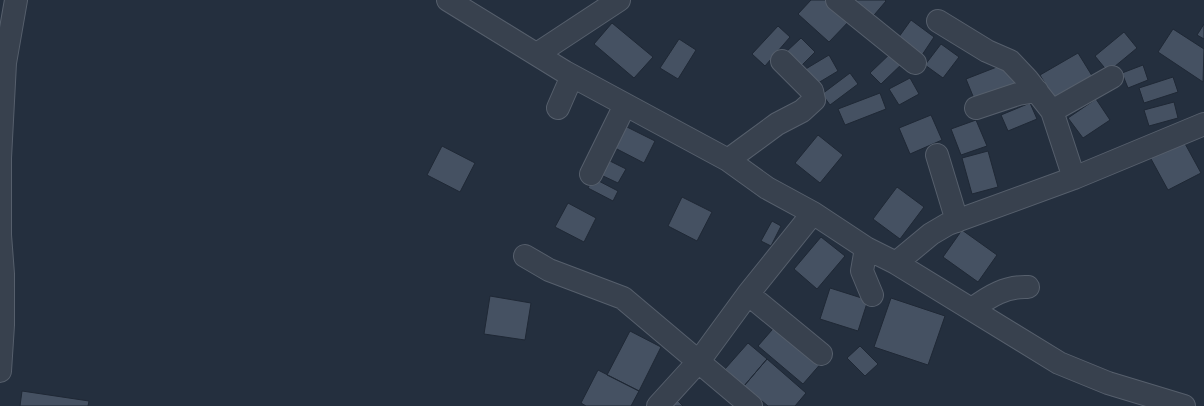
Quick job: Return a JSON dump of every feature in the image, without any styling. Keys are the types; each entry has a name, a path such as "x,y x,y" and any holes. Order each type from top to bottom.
{"street":[{"path":"0,371 3,281 0,235 0,158 5,63 16,0"},
{"path":"448,0 572,76 728,160 767,188 813,213 866,248 896,263 1059,363 1108,383 1184,406"},
{"path":"537,54 619,0"},
{"path":"837,0 915,63"},
{"path":"938,21 987,50 1010,61 1037,91 1052,111 1074,178"},
{"path":"728,160 777,124 802,111 814,100 812,91 782,61"},
{"path":"558,108 572,76"},
{"path":"1052,111 1112,77"},
{"path":"976,108 1018,94 1037,91"},
{"path":"591,174 625,105"},
{"path":"896,263 931,234 957,221 1074,178 1204,124"},
{"path":"937,155 957,221"},
{"path":"658,406 699,361 748,294 813,213"},
{"path":"866,248 862,271 872,295"},
{"path":"525,256 549,270 623,298 751,406"},
{"path":"972,309 991,295 1016,286 1028,287"},
{"path":"748,294 822,354"}],"building":[{"path":"811,0 835,0 853,17 829,42 798,14"},
{"path":"844,0 885,0 886,1 869,21"},
{"path":"911,20 934,37 920,58 896,41"},
{"path":"612,23 653,57 634,78 594,44"},
{"path":"1204,24 1204,39 1197,35"},
{"path":"778,26 790,37 765,66 752,54"},
{"path":"1173,29 1204,49 1203,82 1158,52"},
{"path":"1124,32 1137,48 1108,72 1095,56"},
{"path":"801,38 815,52 800,67 786,52"},
{"path":"679,39 696,50 678,79 660,68"},
{"path":"941,44 959,57 943,78 925,65"},
{"path":"895,49 906,60 881,84 870,73"},
{"path":"1078,53 1094,79 1056,102 1040,75"},
{"path":"829,55 838,71 813,86 804,70"},
{"path":"1007,63 1016,84 975,101 966,79"},
{"path":"1143,65 1148,80 1128,88 1122,73"},
{"path":"850,73 858,84 830,105 822,94"},
{"path":"1173,77 1178,92 1144,103 1139,88"},
{"path":"910,78 919,94 899,105 889,89"},
{"path":"880,93 886,109 845,125 838,109"},
{"path":"1096,99 1110,120 1083,138 1068,118"},
{"path":"1174,102 1178,118 1149,126 1144,110"},
{"path":"1030,103 1037,119 1008,131 1001,115"},
{"path":"931,115 942,140 910,154 899,128"},
{"path":"976,120 987,146 961,155 951,129"},
{"path":"625,126 655,141 644,163 615,148"},
{"path":"818,135 843,155 820,183 795,163"},
{"path":"1183,140 1201,173 1168,190 1150,157"},
{"path":"442,146 475,163 460,192 427,175"},
{"path":"988,151 998,187 972,194 962,158"},
{"path":"608,160 626,169 618,183 601,175"},
{"path":"593,178 618,191 613,201 588,188"},
{"path":"897,187 924,207 900,239 873,219"},
{"path":"682,197 712,212 697,241 668,226"},
{"path":"568,203 596,218 584,242 555,227"},
{"path":"772,221 781,226 771,246 761,241"},
{"path":"962,230 997,255 978,282 943,257"},
{"path":"821,237 845,256 817,289 794,269"},
{"path":"830,288 868,300 858,331 820,319"},
{"path":"490,296 531,303 525,340 484,334"},
{"path":"891,298 945,316 928,365 874,347"},
{"path":"778,323 823,361 803,384 758,346"},
{"path":"630,331 661,347 639,391 607,375"},
{"path":"748,343 767,359 744,386 725,369"},
{"path":"860,346 878,364 865,376 847,358"},
{"path":"767,359 806,393 795,406 768,406 744,386"},
{"path":"598,370 639,391 631,406 586,406 581,403"},
{"path":"22,391 89,401 88,406 20,406"},
{"path":"678,401 683,406 672,406"}]}
